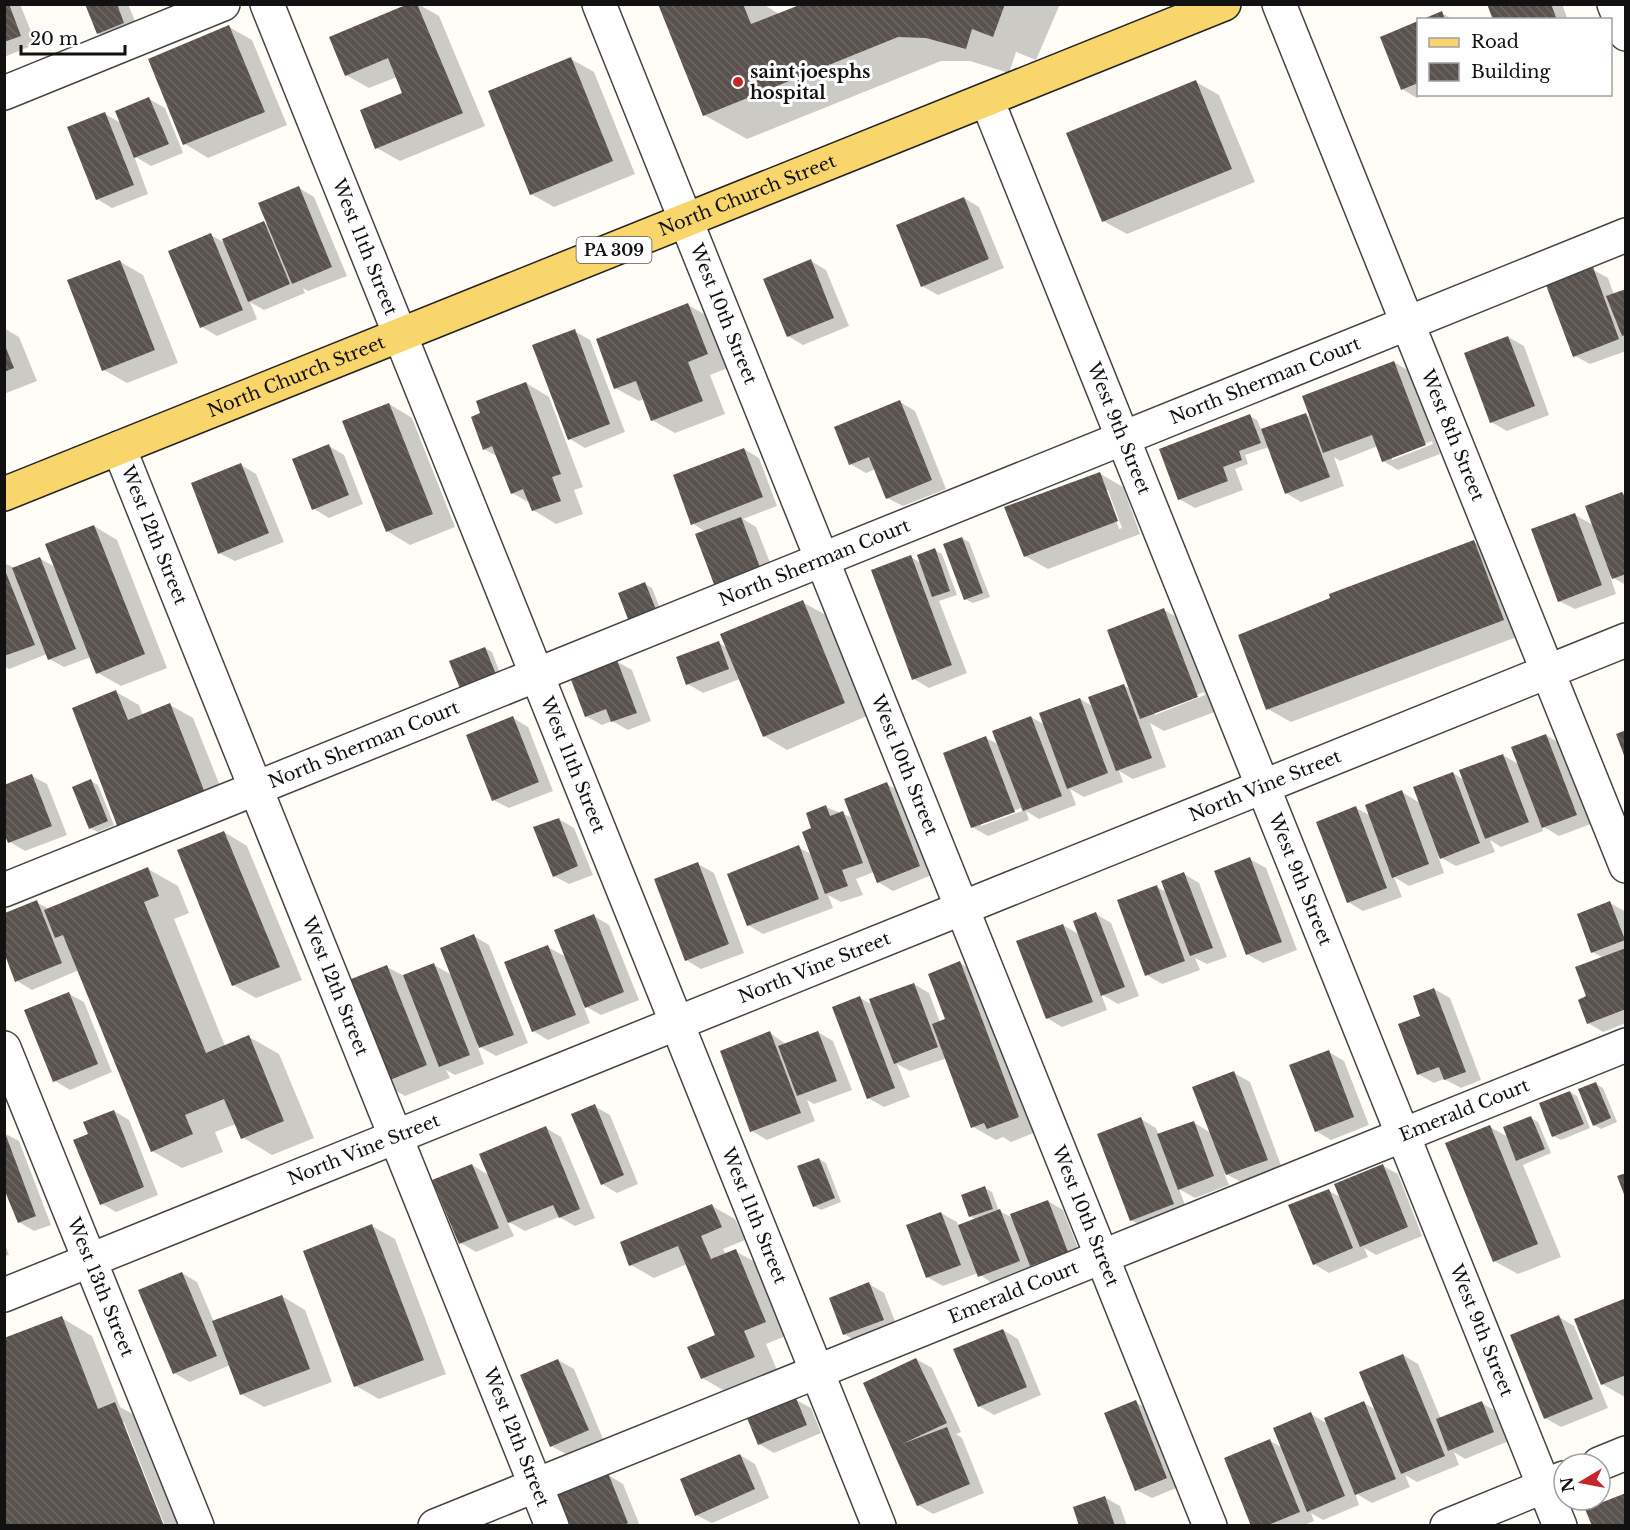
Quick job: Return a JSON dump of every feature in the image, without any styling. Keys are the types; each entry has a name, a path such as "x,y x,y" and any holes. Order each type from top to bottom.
{"main road":[{"name":"North Church Street","path":"4,494 1224,4"}],"street":[{"path":"4,93 223,4"},
{"name":"West 11th Street","path":"267,4 879,1526"},
{"name":"West 10th Street","path":"599,4 1210,1526"},
{"name":"West 8th Street","path":"1279,4 1626,866"},
{"path":"1614,4 1626,34"},
{"name":"West 9th Street","path":"987,100 1403,1134 1552,1477"},
{"name":"North Sherman Court","path":"4,890 1626,236"},
{"name":"West 12th Street","path":"119,448 552,1526"},
{"name":"North Vine Street","path":"4,1295 1626,640"},
{"name":"Emerald Court","path":"435,1526 1626,1045"},
{"name":"West 13th Street","path":"4,1048 197,1526"},
{"path":"1612,1459 1626,1453"},
{"path":"1447,1526 1552,1483"}],"building":[{"path":"4,4 9,4 21,36 4,42"},
{"path":"85,4 117,4 124,23 97,34"},
{"path":"408,4 417,4 463,113 375,149 360,110 402,93 388,58 345,76 329,37"},
{"name":"saint joesphs hospital","path":"658,4 743,4 751,24 802,4 1005,4 993,37 972,29 966,49 926,38 898,37 703,116"},
{"path":"1487,4 1551,4 1556,18 1492,18"},
{"path":"1442,11 1444,18 1425,18"},
{"path":"1417,21 1417,83 1401,90 1380,37"},
{"path":"229,25 265,112 183,145 148,59"},
{"path":"571,57 613,161 530,195 488,91"},
{"path":"1196,80 1232,169 1102,222 1066,133"},
{"path":"149,97 169,144 134,158 115,111"},
{"path":"105,112 134,185 96,200 67,127"},
{"path":"299,186 332,267 292,284 258,203"},
{"path":"964,197 989,259 921,287 896,225"},
{"path":"264,221 290,284 248,302 222,239"},
{"path":"211,233 243,310 200,328 168,251"},
{"path":"811,259 834,318 787,337 763,279"},
{"path":"120,260 155,350 102,371 67,280"},
{"path":"1593,267 1619,339 1573,357 1546,285"},
{"path":"1626,289 1626,335 1622,336 1606,296"},
{"path":"688,303 708,354 688,362 703,401 651,421 636,381 614,389 596,339"},
{"path":"575,329 610,424 568,440 532,345"},
{"path":"1508,336 1535,406 1490,423 1464,353"},
{"path":"4,343 14,368 4,372"},
{"path":"1394,361 1426,445 1382,462 1372,435 1323,453 1302,396"},
{"path":"526,382 561,474 552,477 561,501 532,511 523,489 511,494 492,446 483,450 471,417 480,413 476,401"},
{"path":"900,400 932,480 886,499 869,457 849,465 834,427"},
{"path":"389,403 433,514 386,532 342,421"},
{"path":"1306,413 1330,477 1285,494 1261,429"},
{"path":"1250,414 1261,443 1239,451 1242,460 1223,467 1228,481 1178,500 1159,449"},
{"path":"329,444 349,495 312,510 292,459"},
{"path":"744,448 763,497 691,525 673,475"},
{"path":"241,463 269,533 218,554 191,483"},
{"path":"1100,472 1118,521 1024,557 1004,507"},
{"path":"1622,492 1626,500 1626,574 1612,579 1585,506"},
{"path":"1575,513 1602,585 1558,602 1531,529"},
{"path":"741,517 761,570 715,587 695,534"},
{"path":"94,525 145,654 96,674 45,544"},
{"path":"962,537 983,593 964,600 943,544"},
{"path":"1474,540 1504,620 1266,710 1238,635 1330,598 1329,594"},
{"path":"935,548 950,591 932,597 917,555"},
{"path":"911,555 952,665 912,680 871,570"},
{"path":"40,557 76,649 48,660 12,568"},
{"path":"4,568 35,645 4,656"},
{"path":"645,582 659,617 631,627 618,593"},
{"path":"803,600 845,703 763,737 720,634"},
{"path":"1164,608 1198,697 1140,719 1107,630"},
{"path":"719,641 729,669 686,685 676,657"},
{"path":"485,647 497,677 461,691 449,661"},
{"path":"617,660 637,713 611,722 606,709 585,717 570,677"},
{"path":"1124,684 1152,758 1116,771 1088,697"},
{"path":"116,690 128,720 170,703 205,793 118,828 72,708"},
{"path":"1080,698 1108,773 1067,789 1039,713"},
{"path":"513,716 539,782 492,801 466,735"},
{"path":"1031,716 1062,796 1023,811 992,731"},
{"path":"1626,730 1626,758 1625,758 1616,734"},
{"path":"1546,734 1577,815 1542,828 1511,747"},
{"path":"986,736 1015,812 971,828 943,753"},
{"path":"1503,754 1529,822 1485,839 1459,770"},
{"path":"1453,772 1480,843 1440,859 1413,787"},
{"path":"32,774 52,826 8,843 4,833 4,785"},
{"path":"91,779 108,821 89,829 72,787"},
{"path":"887,782 920,866 877,883 844,799"},
{"path":"1402,790 1429,864 1392,878 1365,805"},
{"path":"826,805 830,816 843,811 863,863 842,870 848,886 825,894 802,832 811,828 806,813"},
{"path":"1356,806 1387,888 1347,903 1316,822"},
{"path":"559,818 578,866 553,877 533,827"},
{"path":"224,831 280,967 232,986 177,850"},
{"path":"799,845 819,899 747,926 727,874"},
{"path":"1250,857 1282,942 1246,955 1214,871"},
{"path":"698,862 729,944 685,961 654,879"},
{"path":"148,867 159,896 144,902 206,1053 249,1035 284,1121 241,1139 224,1099 185,1115 193,1134 151,1152 63,935 55,938 44,910"},
{"path":"1184,872 1213,948 1190,956 1161,881"},
{"path":"1157,885 1185,961 1145,976 1117,900"},
{"path":"37,900 62,963 15,982 5,955 5,913"},
{"path":"1610,901 1625,940 1591,953 1577,914"},
{"path":"1096,912 1125,987 1101,996 1073,921"},
{"path":"594,914 624,992 585,1008 554,930"},
{"path":"1063,924 1093,1002 1046,1019 1016,941"},
{"path":"474,934 514,1035 479,1048 440,948"},
{"path":"548,945 576,1015 532,1032 504,962"},
{"path":"1626,948 1626,1009 1587,1024 1578,1000 1586,996 1575,967"},
{"path":"960,961 1019,1117 987,1129 984,1123 971,1128 932,1024 945,1019 928,974"},
{"path":"434,963 470,1055 439,1067 403,975"},
{"path":"387,965 427,1065 380,1084 341,983"},
{"path":"914,983 938,1047 894,1064 869,999"},
{"path":"1434,988 1466,1072 1444,1080 1439,1067 1417,1075 1398,1024 1420,1016 1413,996"},
{"path":"69,992 98,1064 53,1082 24,1010"},
{"path":"860,996 895,1088 867,1099 832,1007"},
{"path":"770,1031 801,1113 750,1132 720,1051"},
{"path":"818,1031 837,1081 797,1096 778,1046"},
{"path":"1329,1050 1354,1117 1315,1132 1289,1065"},
{"path":"1234,1071 1268,1160 1226,1175 1192,1087"},
{"path":"1596,1082 1611,1118 1593,1126 1578,1089"},
{"path":"1570,1091 1584,1124 1552,1137 1539,1103"},
{"path":"595,1104 624,1175 601,1185 571,1114"},
{"path":"114,1110 144,1187 100,1205 73,1140 88,1134 83,1122"},
{"path":"1531,1116 1545,1149 1516,1161 1503,1127"},
{"path":"1141,1117 1174,1204 1130,1221 1097,1134"},
{"path":"1194,1121 1214,1176 1178,1190 1157,1134"},
{"path":"1490,1125 1538,1244 1493,1262 1445,1143"},
{"path":"546,1126 580,1209 559,1218 553,1205 508,1223 479,1154"},
{"path":"5,1133 36,1216 18,1223 4,1189"},
{"path":"819,1158 835,1198 813,1207 797,1166"},
{"path":"472,1164 499,1228 459,1244 432,1180"},
{"path":"1383,1164 1408,1227 1360,1247 1334,1184"},
{"path":"1626,1173 1626,1197 1625,1197 1617,1176"},
{"path":"985,1186 993,1209 969,1217 961,1195"},
{"path":"1329,1189 1353,1248 1313,1265 1288,1205"},
{"path":"1048,1200 1068,1252 1030,1266 1010,1214"},
{"path":"712,1204 722,1227 701,1236 711,1259 736,1249 766,1322 744,1331 755,1357 701,1379 687,1347 715,1335 678,1246 629,1266 620,1242"},
{"path":"1000,1209 1020,1261 978,1277 958,1225"},
{"path":"941,1212 961,1265 926,1278 906,1225"},
{"path":"372,1224 424,1360 354,1387 303,1251"},
{"path":"182,1272 217,1356 173,1374 138,1290"},
{"path":"869,1282 884,1320 843,1335 829,1298"},
{"path":"282,1295 310,1369 240,1395 212,1321"},
{"path":"1626,1298 1626,1375 1601,1385 1574,1319"},
{"path":"1559,1315 1593,1399 1544,1419 1510,1335"},
{"path":"62,1316 98,1409 115,1402 164,1526 5,1526 4,1338"},
{"path":"1003,1329 1027,1387 978,1407 953,1349"},
{"path":"1403,1354 1445,1456 1401,1474 1359,1372"},
{"path":"916,1358 947,1423 902,1444 947,1427 970,1484 917,1506 863,1383"},
{"path":"558,1359 589,1430 550,1447 520,1375"},
{"path":"796,1398 807,1425 758,1445 747,1418"},
{"path":"1136,1400 1167,1478 1135,1491 1104,1413"},
{"path":"1364,1401 1396,1479 1355,1495 1324,1418"},
{"path":"1482,1401 1494,1432 1448,1451 1436,1419"},
{"path":"1311,1412 1345,1496 1307,1512 1273,1428"},
{"path":"1270,1439 1300,1512 1266,1526 1251,1526 1224,1458"},
{"path":"740,1454 755,1489 695,1516 680,1479"},
{"path":"608,1473 628,1523 621,1526 571,1526 558,1495"},
{"path":"1626,1493 1626,1526 1592,1526 1586,1512 1612,1512 1612,1498"},
{"path":"1105,1496 1115,1526 1079,1526 1073,1507"}],"place":[{"name":"saint joesphs hospital","path":"738,82"}]}
